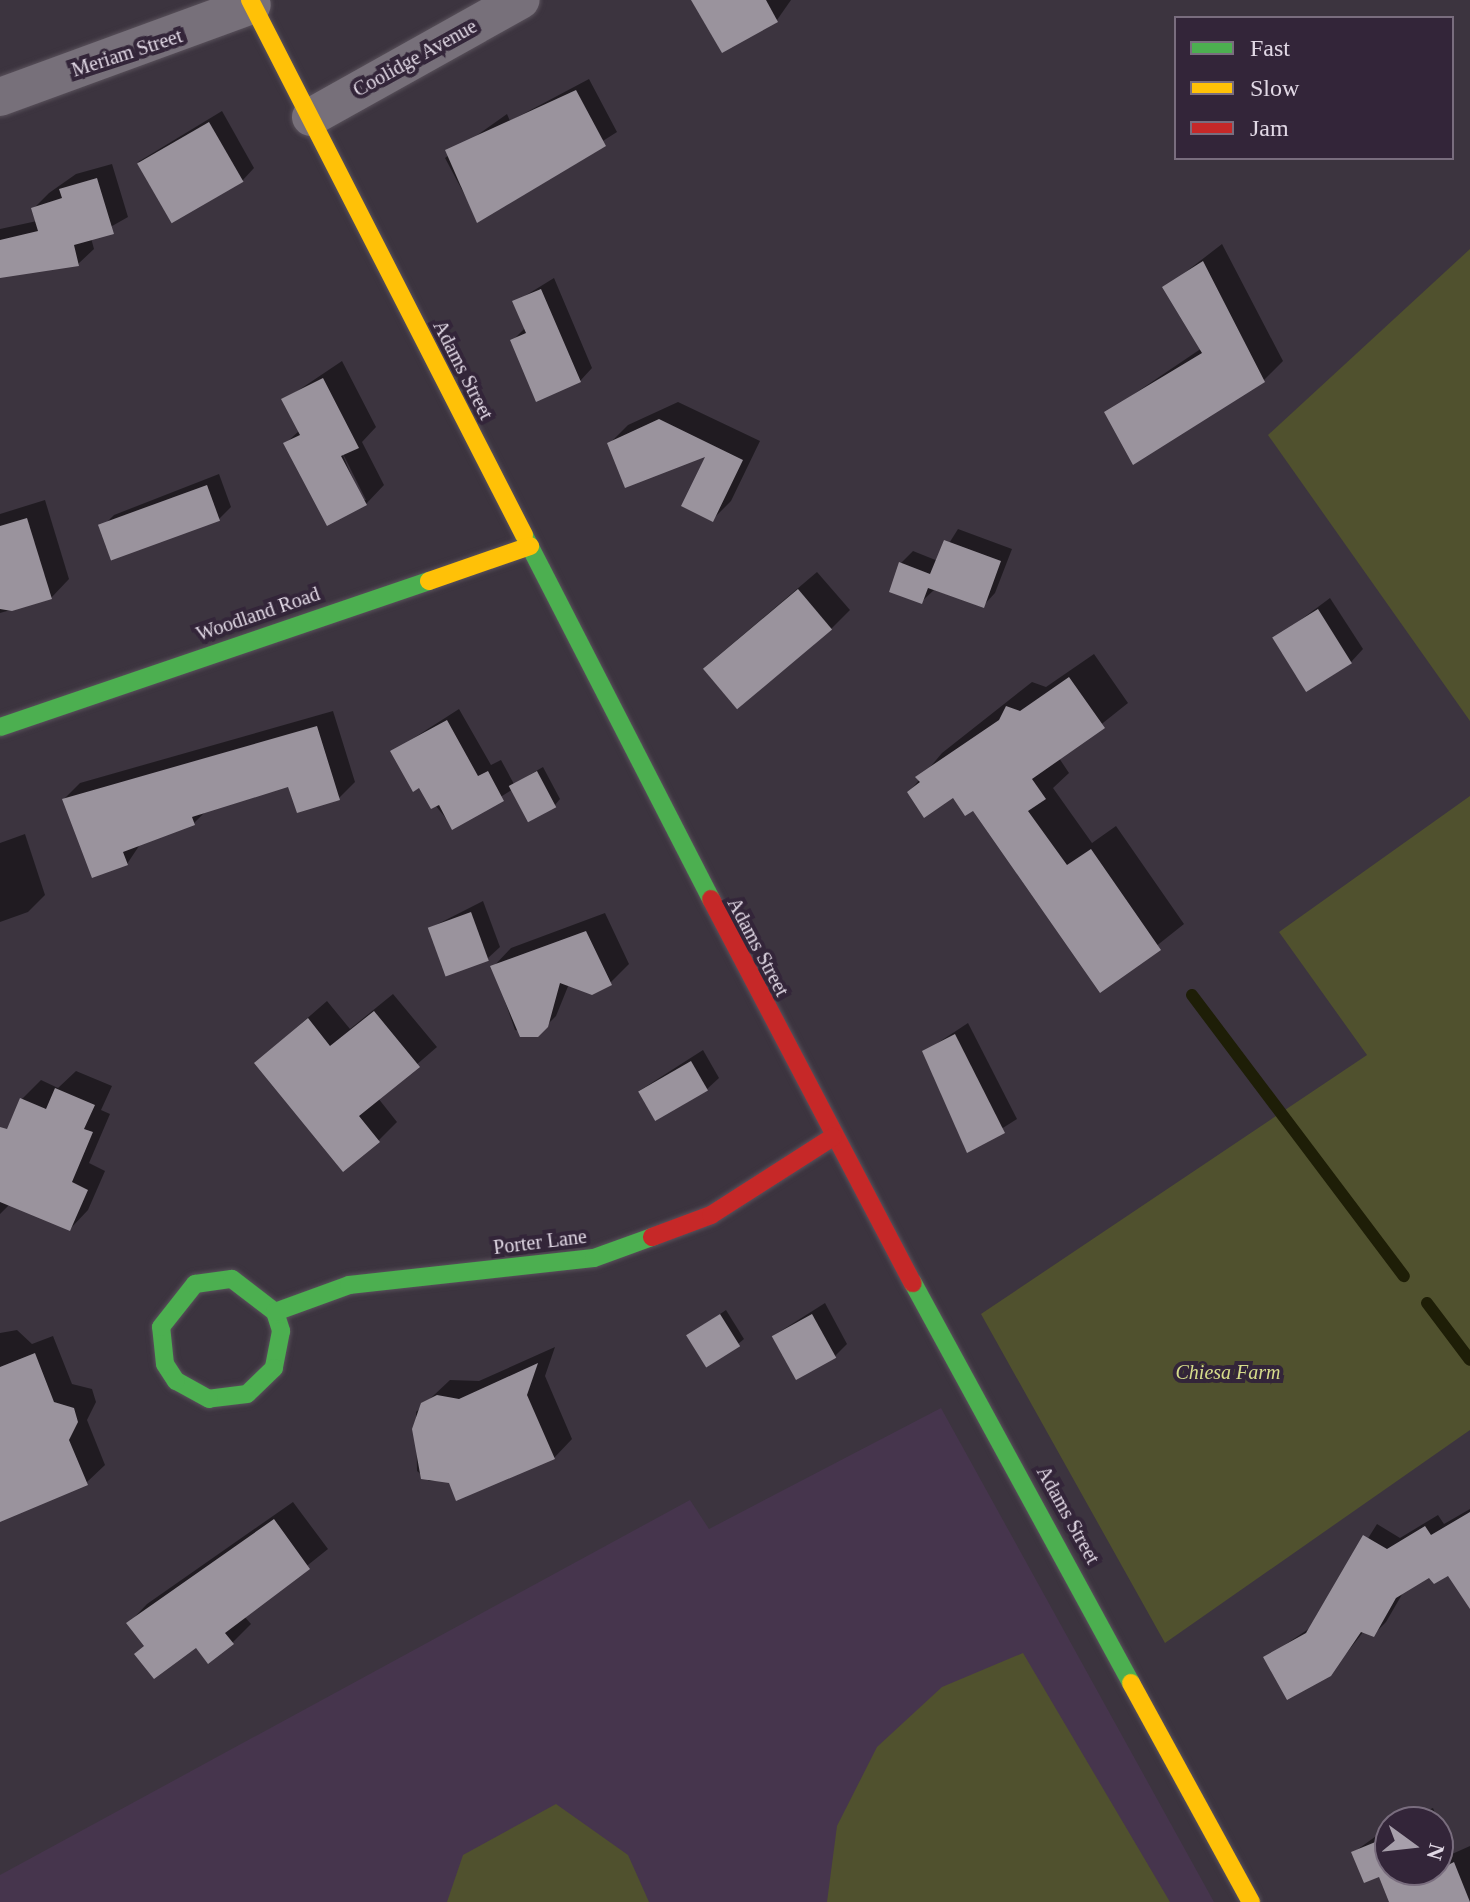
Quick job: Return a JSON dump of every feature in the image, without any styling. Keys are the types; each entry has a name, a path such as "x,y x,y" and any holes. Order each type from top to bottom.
{"main road":[{"name":"Adams Street","path":"251,2 833,1137 1251,1902"},
{"name":"Woodland Road","path":"0,727 530,546"},
{"name":"Porter Lane","path":"275,1312 349,1285 594,1258 711,1215 833,1137"},
{"path":"232,1279 249,1285 275,1312 280,1350 274,1368 247,1394 200,1396 165,1364 161,1327 173,1303 195,1284 232,1279"}],"street":[{"name":"Coolidge Avenue","path":"311,117 520,0"},
{"name":"Meriam Street","path":"0,97 251,2"}],"shaded area":[{"path":"941,1408 1214,1902 0,1902 0,1875 690,1500 709,1529"}],"green space":[{"path":"1470,249 1470,721 1268,435"},
{"name":"Chiesa Farm","path":"1470,796 1470,1430 1165,1643 981,1314 1367,1055 1279,932"},
{"path":"1023,1653 1170,1902 827,1902 837,1826 877,1747 942,1687"},
{"path":"556,1804 628,1855 649,1902 447,1902 463,1855"}],"building":[{"path":"691,0 766,0 778,22 722,53"},
{"path":"576,90 606,146 477,223 445,150"},
{"path":"209,122 244,182 172,223 137,164"},
{"path":"97,178 114,234 74,245 79,266 0,278 0,240 38,231 31,208 62,198 59,189"},
{"path":"1203,261 1265,382 1133,465 1104,412 1202,353 1162,287"},
{"path":"541,289 581,382 536,402 510,340 526,333 512,301"},
{"path":"323,378 359,448 341,456 367,505 327,526 283,443 300,435 281,399"},
{"path":"659,419 743,460 713,522 681,506 705,457 625,488 607,443"},
{"path":"207,485 220,521 111,560 98,525"},
{"path":"27,518 52,599 12,611 0,609 0,526"},
{"path":"944,540 1001,561 984,608 928,588 922,604 889,592 899,562 930,574"},
{"path":"798,589 832,630 737,709 703,669"},
{"path":"1318,609 1352,663 1306,692 1272,638"},
{"path":"1069,677 1105,728 1032,779 1046,799 1028,811 1067,865 1091,849 1161,950 1100,993 973,811 965,816 953,798 924,818 907,792 920,782 915,777 999,720 1006,706 1020,711"},
{"path":"447,720 478,776 488,771 504,801 452,830 439,805 431,809 419,788 413,792 390,751"},
{"path":"317,726 340,800 297,813 288,787 192,817 195,825 123,852 128,865 92,878 62,799"},
{"path":"537,771 556,807 528,822 509,786"},
{"path":"471,912 489,961 446,977 428,928"},
{"path":"586,931 612,985 592,995 560,983 548,1027 538,1037 520,1037 490,966"},
{"path":"374,1011 420,1067 359,1116 380,1142 343,1172 254,1063 308,1018 330,1046"},
{"path":"955,1034 1005,1133 967,1153 922,1051"},
{"path":"691,1061 708,1090 655,1121 638,1092"},
{"path":"55,1088 95,1105 84,1129 93,1132 72,1182 88,1190 70,1231 0,1202 0,1127 7,1129 20,1098 46,1109"},
{"path":"720,1314 740,1346 706,1367 686,1335"},
{"path":"812,1314 836,1358 796,1380 772,1336"},
{"path":"35,1353 54,1402 74,1408 78,1422 69,1440 88,1485 0,1522 0,1367"},
{"path":"538,1363 527,1395 555,1459 456,1501 449,1483 421,1479 412,1429 421,1403 437,1395 459,1399"},
{"path":"1470,1512 1470,1609 1448,1576 1434,1584 1429,1578 1396,1598 1374,1637 1361,1632 1331,1676 1287,1700 1263,1657 1306,1633 1363,1535 1387,1549 1425,1526 1431,1535"},
{"path":"274,1519 310,1569 225,1633 234,1644 208,1664 196,1648 154,1679 134,1654 144,1646 126,1623"},
{"path":"1374,1843 1374,1879 1364,1883 1351,1852"},
{"path":"1454,1862 1470,1902 1389,1902 1383,1886 1454,1886"}],"waterway":[{"path":"1192,995 1404,1276"},
{"path":"1427,1303 1470,1360"}],"traffic: fast":[{"path":"524,535 711,899"},
{"path":"0,727 429,581"},
{"path":"275,1312 281,1331 274,1368 247,1394 209,1399 176,1381 165,1364 161,1327 195,1284 232,1279 275,1312 349,1285 594,1258 652,1237"},
{"path":"913,1283 1131,1683"}],"traffic: slow":[{"path":"250,0 524,535"},
{"path":"429,581 530,546"},
{"path":"1131,1683 1251,1902"}],"traffic: jam":[{"path":"711,899 913,1283"},
{"path":"652,1237 711,1215 833,1137"}]}
